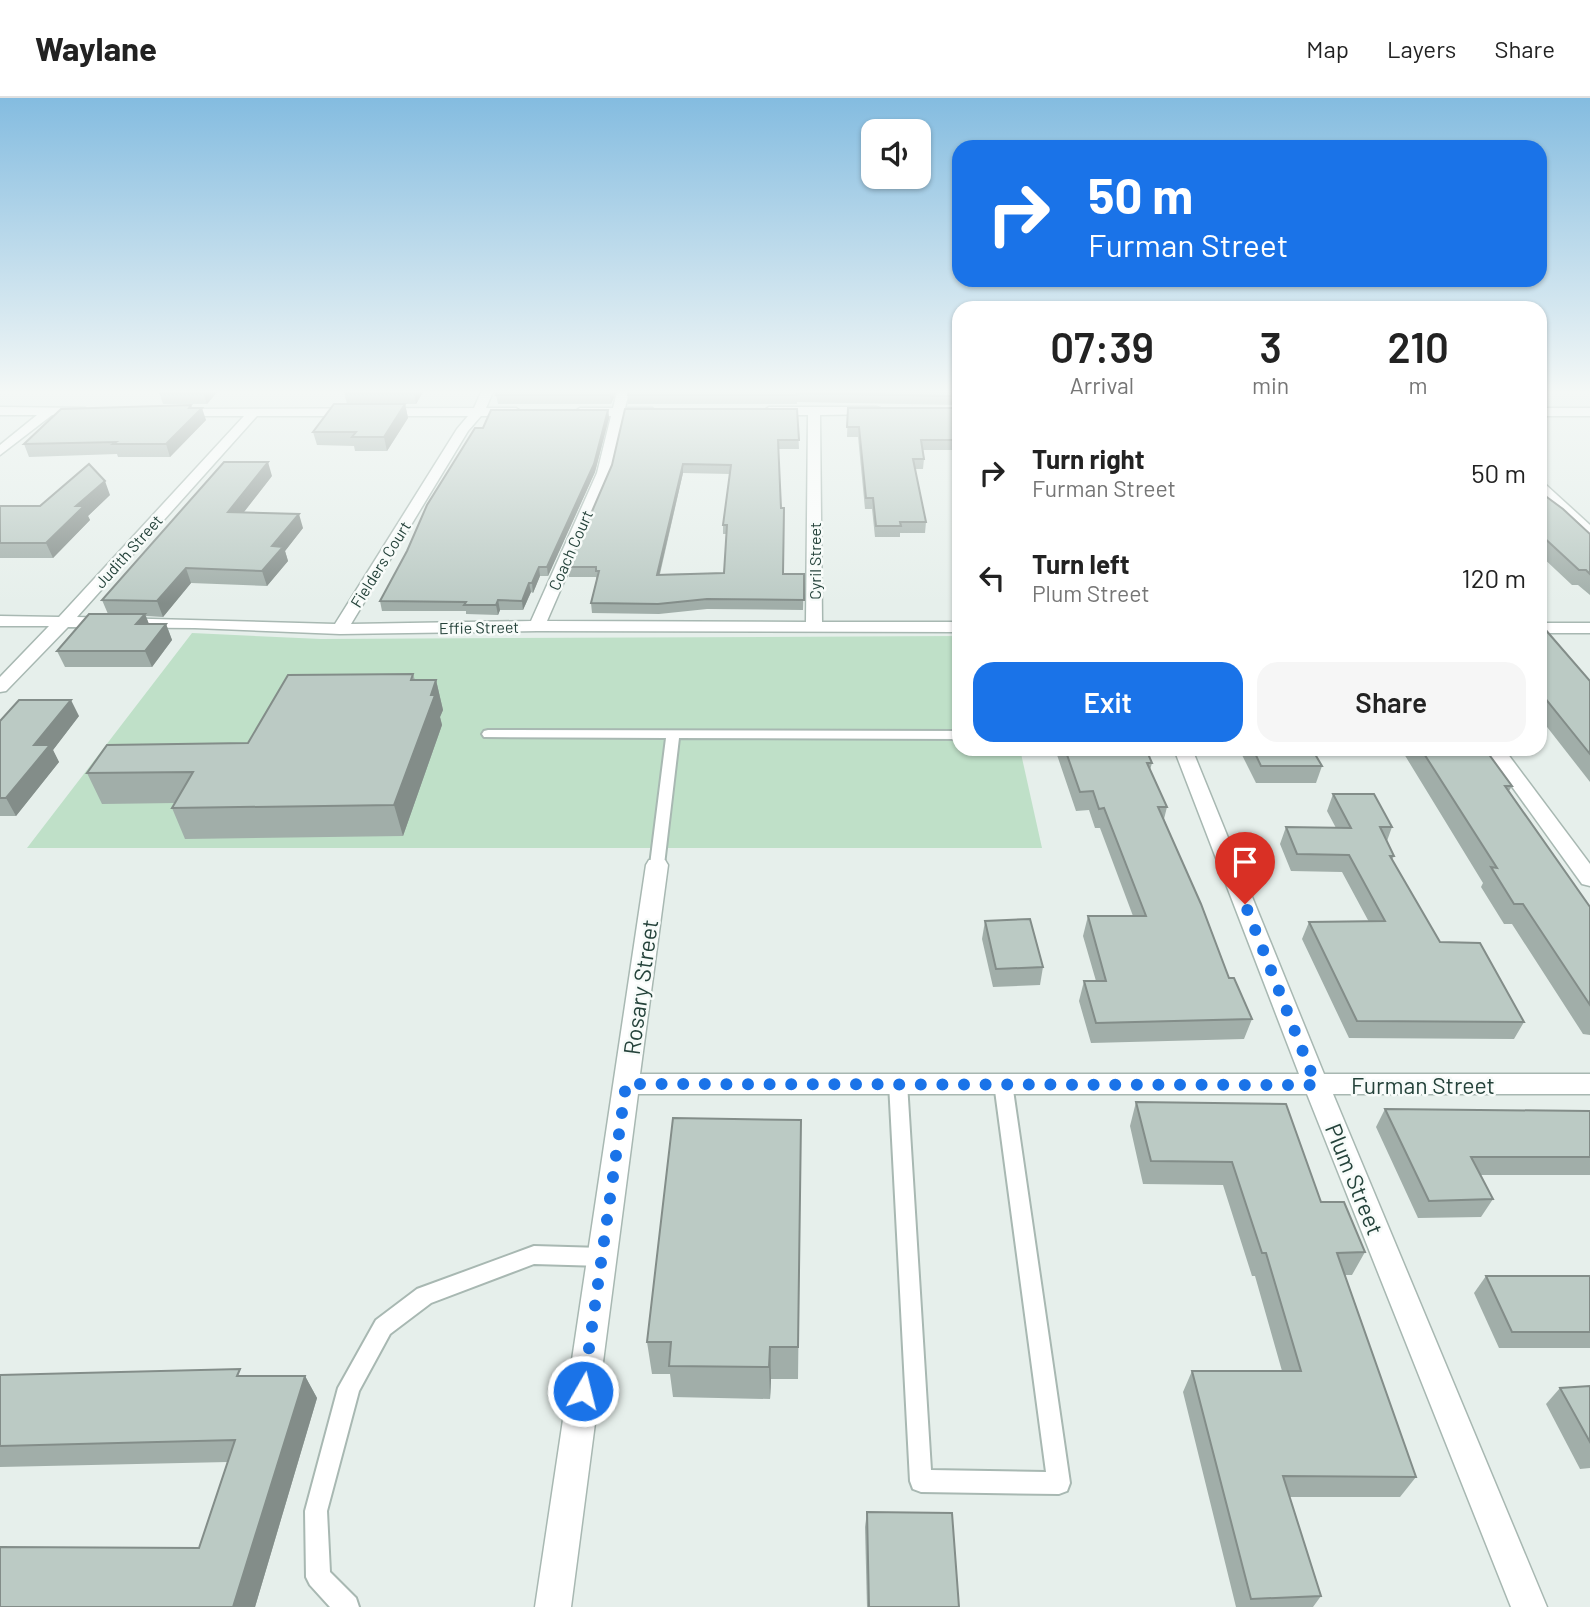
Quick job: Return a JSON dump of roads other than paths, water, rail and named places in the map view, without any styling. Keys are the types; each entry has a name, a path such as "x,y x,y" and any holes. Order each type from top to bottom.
{"street":[{"name":"Judith Street","path":"0,687 64,622 208,462"},
{"name":"Fielders Court","path":"340,629 442,462"},
{"name":"Coach Court","path":"537,626 607,462"},
{"name":"Cyril Street","path":"814,462 814,626"},
{"path":"1547,493 1590,533"},
{"name":"Effie Street","path":"0,621 195,623 340,629 537,626 952,627"},
{"path":"1547,628 1590,628"},
{"name":"Plum Street","path":"1186,756 1316,1085 1529,1607"},
{"path":"1499,756 1590,879"},
{"name":"Rosary Street","path":"553,1607 657,865"},
{"name":"Furman Street","path":"626,1084 1590,1084"}],"lane":[{"path":"488,734 952,735"},
{"path":"657,865 673,734"},
{"path":"898,1083 921,1481 1059,1483 1003,1083"},
{"path":"347,1607 318,1577 316,1510 349,1388 383,1327 424,1296 534,1255 602,1257"}]}
